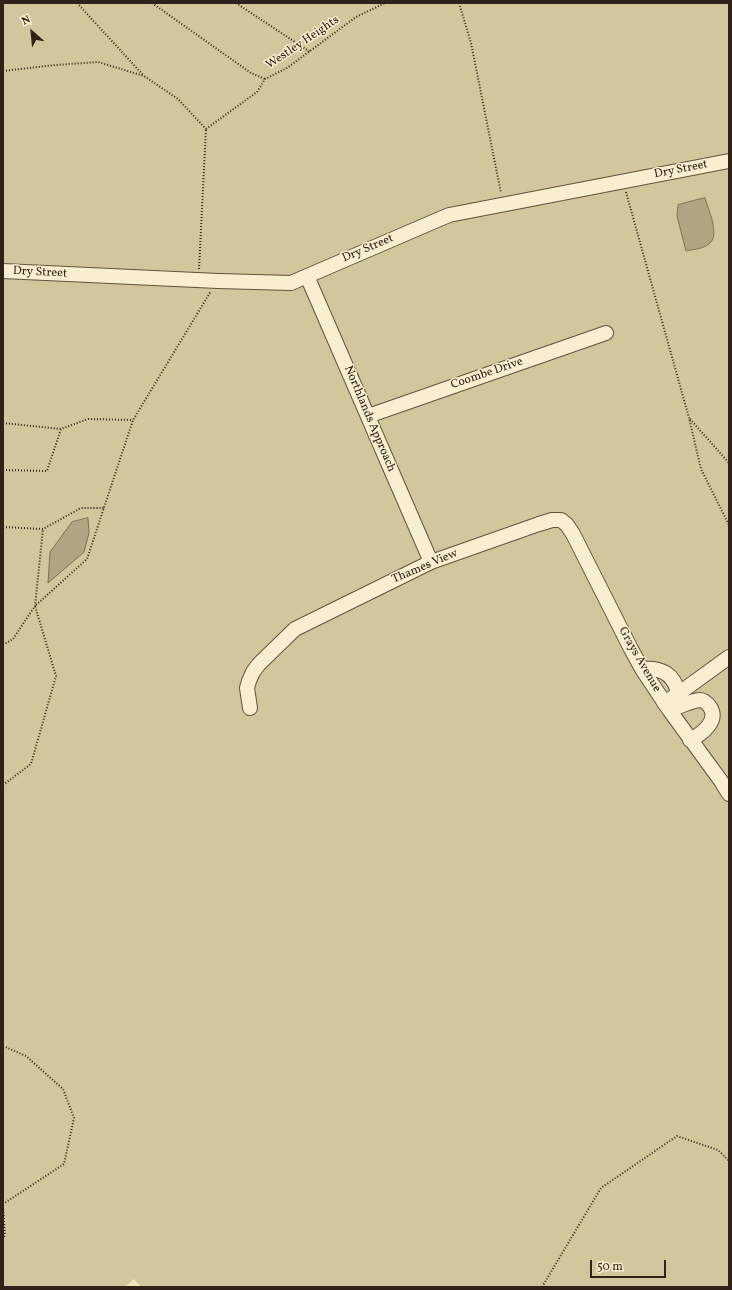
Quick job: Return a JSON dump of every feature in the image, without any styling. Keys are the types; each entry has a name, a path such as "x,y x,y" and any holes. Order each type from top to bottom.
{"street":[{"name":"Dry Street","path":"3,271 291,283 449,215 729,161"},
{"name":"Northlands Approach","path":"307,276 431,562"},
{"name":"Coombe Drive","path":"368,416 606,333"},
{"name":"Thames View","path":"250,708 247,688 253,672 259,664 295,629 431,562 539,524 561,520"},
{"name":"Grays Avenue","path":"561,520 567,525 573,534 642,669 729,794"},
{"path":"667,707 678,694 729,657"},
{"path":"642,669 650,668 664,671 674,681 678,694"},
{"path":"667,707 700,700 706,702 709,706 713,712 711,722 708,727 690,740"}],"path":[{"path":"77,3 144,76 178,98 206,128 199,280"},
{"path":"152,3 251,73 264,79"},
{"path":"236,3 310,52"},
{"name":"Westley Heights","path":"206,128 257,92 264,79 287,68 356,17 385,3"},
{"path":"459,3 471,43 503,204"},
{"path":"3,71 98,62 144,76"},
{"path":"623,181 689,418 701,469 729,525"},
{"path":"3,645 13,639 35,606 87,559 133,420 218,281"},
{"path":"689,418 729,463"},
{"path":"3,423 61,429 88,419 133,420"},
{"path":"3,470 47,471 61,429"},
{"path":"3,527 43,529 81,508 104,508"},
{"path":"3,785 31,764 56,676 35,606 43,529"},
{"path":"3,1046 26,1056 63,1089 74,1118 64,1164 3,1205 5,1235 3,1238"},
{"path":"542,1287 601,1188 677,1136 718,1150 729,1161"}],"shaded area":[{"path":"3,3 729,3 729,1287 141,1287 134,1279 125,1287 3,1287"},
{"path":"705,198 714,228 713,239 705,246 686,251 677,216 678,205"},
{"path":"88,518 89,533 84,552 48,583 50,552 72,522"}]}
